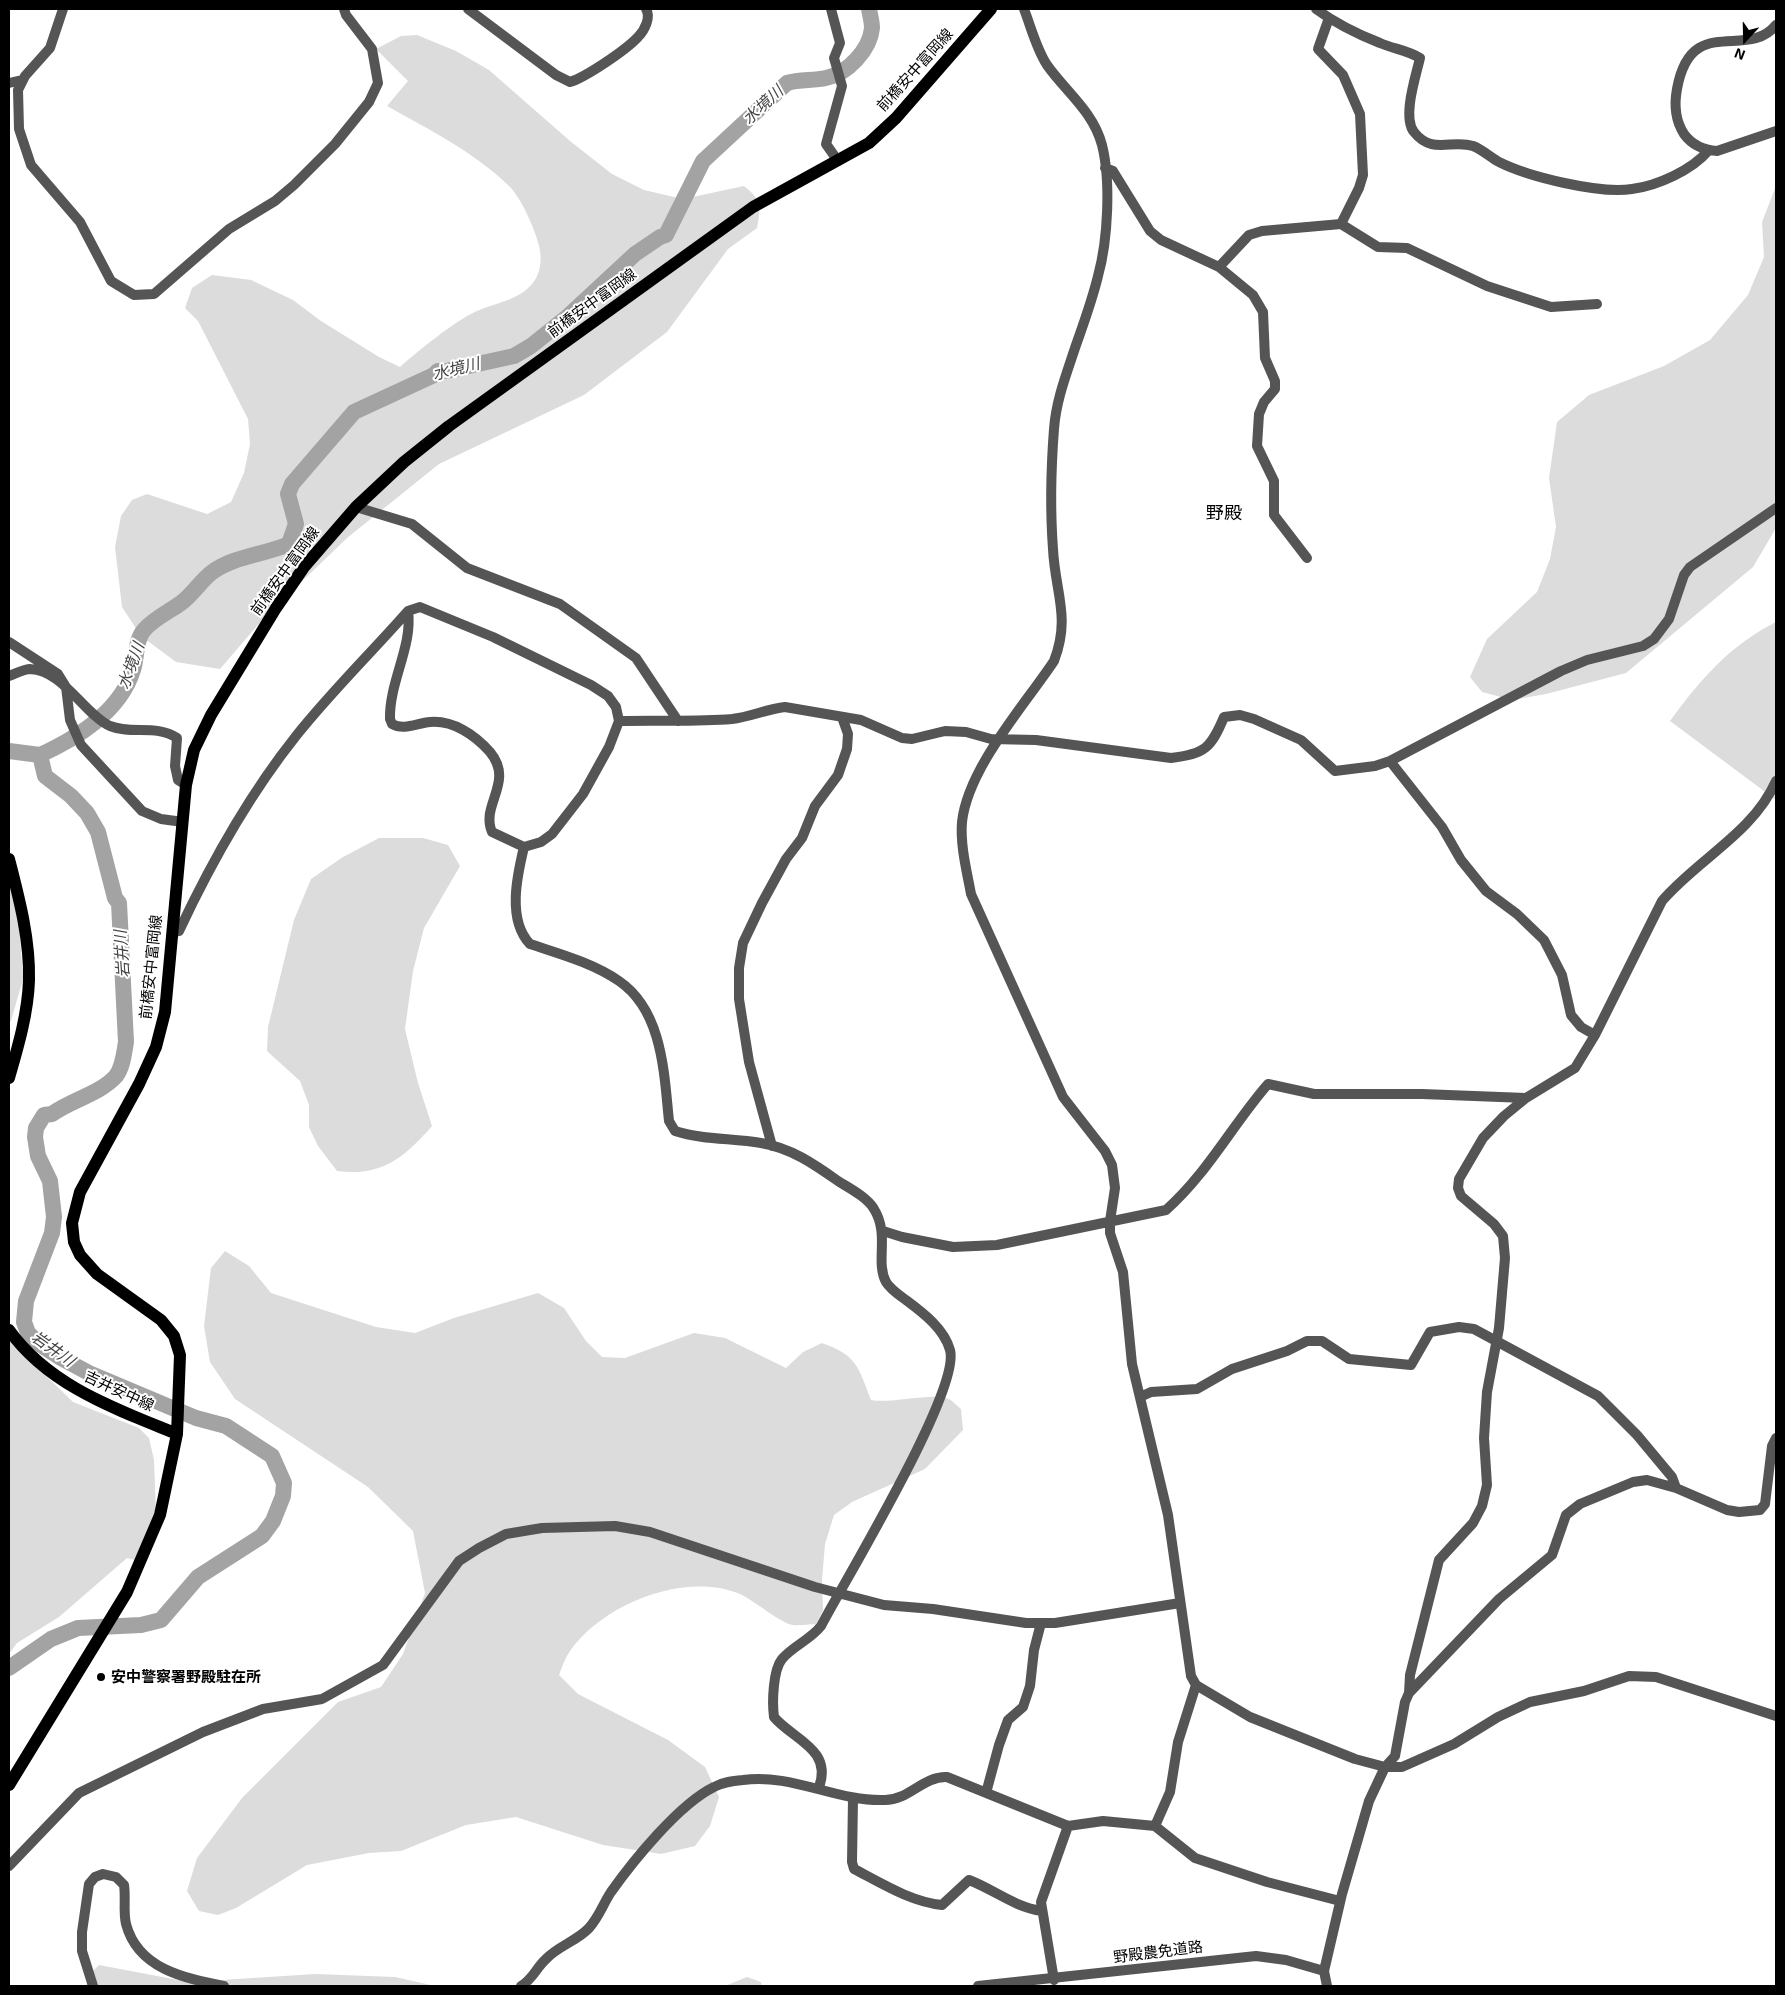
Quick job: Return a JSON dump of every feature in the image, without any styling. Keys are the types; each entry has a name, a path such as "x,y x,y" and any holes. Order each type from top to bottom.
{"main road":[{"name":"前橋安中富岡線","path":"177,1430 180,1354 174,1336 161,1320 97,1274 80,1254 74,1242 72,1223 74,1209 80,1192 140,1084 156,1047 165,1012 186,785 194,750 211,715 276,608 304,567 356,507 404,462 449,426 753,207 869,143 896,118 991,9"},
{"path":"9,859 23,912 29,980 19,1043 9,1078"},
{"name":"吉井安中線","path":"9,1330 45,1367 73,1387 100,1402 177,1430"},
{"path":"9,1785 127,1592 160,1515 177,1430"}],"street":[{"path":"63,9 50,48 22,80 17,98 18,129 31,165 80,222 110,281 134,295 154,294 230,229 275,201 335,144 369,102 378,83 372,49 346,15 344,9"},
{"path":"468,9 556,75 570,82 600,65 639,37 647,23 648,12 646,9"},
{"path":"832,9 840,43 834,58 842,86 826,144 838,161"},
{"path":"1024,9 1046,64 1080,102 1091,119 1102,144 1105,168 1105,225 1099,276 1058,401 1054,427 1051,519 1053,552 1061,595 1061,643 1054,660 978,775 970,792 962,823 971,894 1063,1097 1105,1151 1112,1165 1115,1188 1110,1233 1123,1272 1132,1364 1168,1515 1189,1667 1196,1684 1258,1720 1354,1759 1385,1767 1402,1767 1454,1744 1498,1717 1530,1702 1584,1691 1629,1676 1656,1677 1776,1716"},
{"path":"1316,9 1329,18 1382,44 1410,52 1420,58 1408,112 1412,130 1422,139 1436,146 1471,145 1481,149 1499,162 1534,175 1574,185 1632,190 1665,179 1702,158 1708,151"},
{"path":"1329,18 1318,49 1344,75 1360,114 1363,175 1359,188 1341,224"},
{"path":"1776,25 1771,32 1758,38 1723,40 1709,43 1696,50 1686,61 1679,78 1675,96 1678,125 1689,141 1708,151 1717,151 1776,131"},
{"path":"9,83 22,80"},
{"path":"1105,168 1113,172 1150,231 1161,240 1219,267 1253,295 1263,312 1265,358 1275,381 1275,389 1264,402 1259,414 1257,446 1274,481 1274,515 1308,558"},
{"path":"1219,267 1249,235 1262,231 1341,224 1378,246 1407,248 1487,286 1551,306 1597,304"},
{"path":"356,507 412,524 467,568 560,604 636,658 678,721"},
{"path":"619,721 678,721 735,718 773,708 785,707 861,720 902,738 912,739 945,730 1000,739 1036,740 1171,758 1194,756 1214,742 1224,717 1240,715 1254,719 1301,740 1335,771 1374,766 1390,761 1587,660 1643,646 1654,639 1669,620 1684,575 1690,567 1776,508"},
{"path":"172,932 179,931 203,879 253,796 295,738 408,611 420,607 455,619 591,685 608,696 616,707 619,721 609,747 583,794 552,834 541,842 524,846 492,832 489,824 501,777 500,766 486,748 464,730 446,722 429,722 404,728 392,724 390,714 393,694 410,628 408,611"},
{"path":"9,642 52,668 66,687 70,720 81,745 142,811 161,819 182,822"},
{"path":"9,676 30,669 44,673 66,687 108,725 123,730 162,731 177,738 176,773 178,780 186,785"},
{"path":"772,1146 749,1062 739,999 739,968 743,943 786,859 802,838 815,806 838,775 847,749 848,734 842,717"},
{"path":"1390,761 1442,827 1461,860 1486,891 1517,914 1544,940 1562,975 1571,1015 1581,1027 1594,1035"},
{"path":"1409,1694 1410,1674 1438,1560 1473,1523 1482,1506 1487,1485 1484,1438 1487,1392 1496,1339 1505,1258 1503,1236 1494,1224 1461,1196 1458,1188 1459,1179 1483,1138 1526,1098 1575,1068 1594,1035 1662,901 1677,884 1756,814 1776,781"},
{"path":"524,846 520,862 516,907 516,922 521,935 530,944 604,972 621,982 637,998 649,1016 660,1049 669,1121 675,1131 692,1137 772,1146 799,1155 851,1189 873,1207 883,1231 882,1269 886,1283 923,1312 943,1335 950,1350 951,1365 931,1420 890,1502 814,1635 782,1659 774,1687 774,1717 812,1749 821,1767 822,1779 819,1787"},
{"path":"883,1231 902,1237 952,1247 988,1245 1166,1210 1184,1194 1248,1106 1268,1084 1314,1094 1422,1094 1526,1098"},
{"path":"1140,1397 1151,1392 1197,1389 1232,1369 1287,1351 1307,1341 1322,1341 1349,1358 1411,1365 1430,1332 1459,1327 1474,1328 1496,1339 1507,1348 1598,1396 1608,1404 1672,1477 1676,1488"},
{"path":"1327,1986 1324,1971 1340,1901 1369,1801 1385,1767 1395,1756 1405,1702 1409,1694 1499,1599 1552,1555 1566,1516 1580,1504 1647,1480 1676,1488 1727,1510 1760,1510 1765,1504 1772,1446 1776,1438"},
{"path":"9,1866 79,1793 203,1732 263,1709 322,1699 383,1665 460,1561 479,1548 506,1534 542,1528 615,1526 650,1532 838,1593 884,1605 933,1609 1026,1623 1041,1623 1180,1604"},
{"path":"986,1793 998,1745 1008,1720 1022,1706 1030,1686 1034,1650 1041,1623"},
{"path":"1155,1826 1170,1792 1178,1742 1196,1684"},
{"path":"521,1986 531,1979 545,1959 588,1929 623,1876 666,1826 698,1796 724,1782 746,1779 769,1780 819,1787 853,1799 898,1799 931,1778 942,1776 961,1781 1068,1826 1103,1821 1155,1826 1195,1858 1267,1882 1340,1901"},
{"path":"853,1799 852,1862 854,1869 896,1891 929,1904 942,1905 969,1880 990,1888 1013,1904 1042,1911"},
{"path":"1054,1980 1042,1911 1042,1893 1068,1826"},
{"path":"93,1986 82,1951 82,1932 89,1884 95,1877 103,1874 116,1877 124,1885 126,1925 133,1941 148,1960 176,1975 224,1986"},
{"name":"野殿農免道路","path":"978,1986 1054,1980 1256,1956 1286,1960 1324,1971"}],"shaded area":[{"path":"417,35 456,51 489,70 570,141 612,174 644,190 683,199 744,186 759,204 757,228 728,249 667,332 584,395 439,464 347,538 263,619 220,669 176,662 141,636 122,607 115,547 121,516 132,500 147,494 207,514 231,502 244,473 250,444 248,419 198,321 185,308 192,288 212,275 251,280 293,300 321,321 379,357 400,367 437,336 468,315 521,294 531,286 539,270 541,258 537,239 531,222 513,190 495,173 466,152 387,106 408,81 376,49 401,36"},
{"path":"1776,186 1776,528 1753,567 1626,673 1546,694 1512,700 1482,692 1470,677 1487,639 1537,592 1550,559 1556,527 1549,478 1557,422 1589,395 1664,366 1710,340 1748,295 1764,257 1762,222"},
{"path":"1776,622 1776,800 1670,721 1693,691 1717,665 1744,641"},
{"path":"379,838 423,838 448,845 460,866 424,928 413,971 405,1029 418,1083 432,1126 412,1147 390,1163 366,1171 337,1171 318,1146 309,1127 309,1105 300,1081 267,1051 268,1027 294,920 311,879 343,857"},
{"path":"9,878 18,910 23,979 11,1021 9,1021"},
{"path":"225,1251 249,1266 271,1293 376,1327 415,1333 454,1318 538,1293 564,1308 586,1341 602,1357 625,1358 694,1333 725,1338 786,1368 803,1352 822,1343 850,1358 863,1379 871,1400 890,1401 933,1397 949,1399 961,1409 963,1430 925,1469 852,1502 834,1515 825,1544 822,1580 823,1610 816,1624 796,1625 788,1623 740,1594 718,1588 695,1587 647,1596 624,1606 603,1619 585,1634 568,1654 559,1675 578,1694 668,1740 705,1767 719,1797 710,1826 695,1846 661,1854 603,1845 516,1817 466,1825 401,1851 369,1853 307,1865 236,1908 218,1915 199,1911 187,1891 197,1858 242,1798 338,1702 381,1687 403,1654 425,1593 413,1531 368,1487 235,1399 210,1362 204,1326 211,1268"},
{"path":"9,1334 40,1370 73,1402 139,1428 149,1438 154,1460 156,1514 135,1560 127,1558 59,1617 17,1643 9,1654"},
{"path":"99,1965 178,1980 222,1980 315,1974 395,1977 435,1986 86,1986 90,1974"},
{"path":"747,1977 761,1982 762,1986 725,1986"}],"waterway":[{"name":"水境川","path":"40,755 82,732 108,711 127,685 133,670 141,634 152,622 185,600 211,573 220,567 239,559 289,544 296,524 288,494 292,484 354,412 434,375 438,371 446,371 514,356 531,346 566,318 635,254 666,235 703,161 787,83 834,76 856,60 867,45 870,36 872,26 869,9"},
{"name":"岩井川","path":"9,751 40,755"},
{"name":"岩井川","path":"9,1668 51,1639 78,1628 141,1625 161,1620 198,1577 262,1536 273,1521 283,1496 284,1483 272,1456 226,1426 196,1418 89,1373 38,1343 28,1333 24,1322 26,1301 52,1233 54,1217 50,1181 38,1156 35,1137 36,1128 44,1115 52,1114 102,1088 116,1076 122,1064 126,1042 119,903 115,898 98,832 87,813 71,796 45,776 40,755"}],"place":[{"name":"安中警察署野殿駐在所","path":"101,1677"}],"district":[{"name":"野殿","path":"1224,513"}]}
